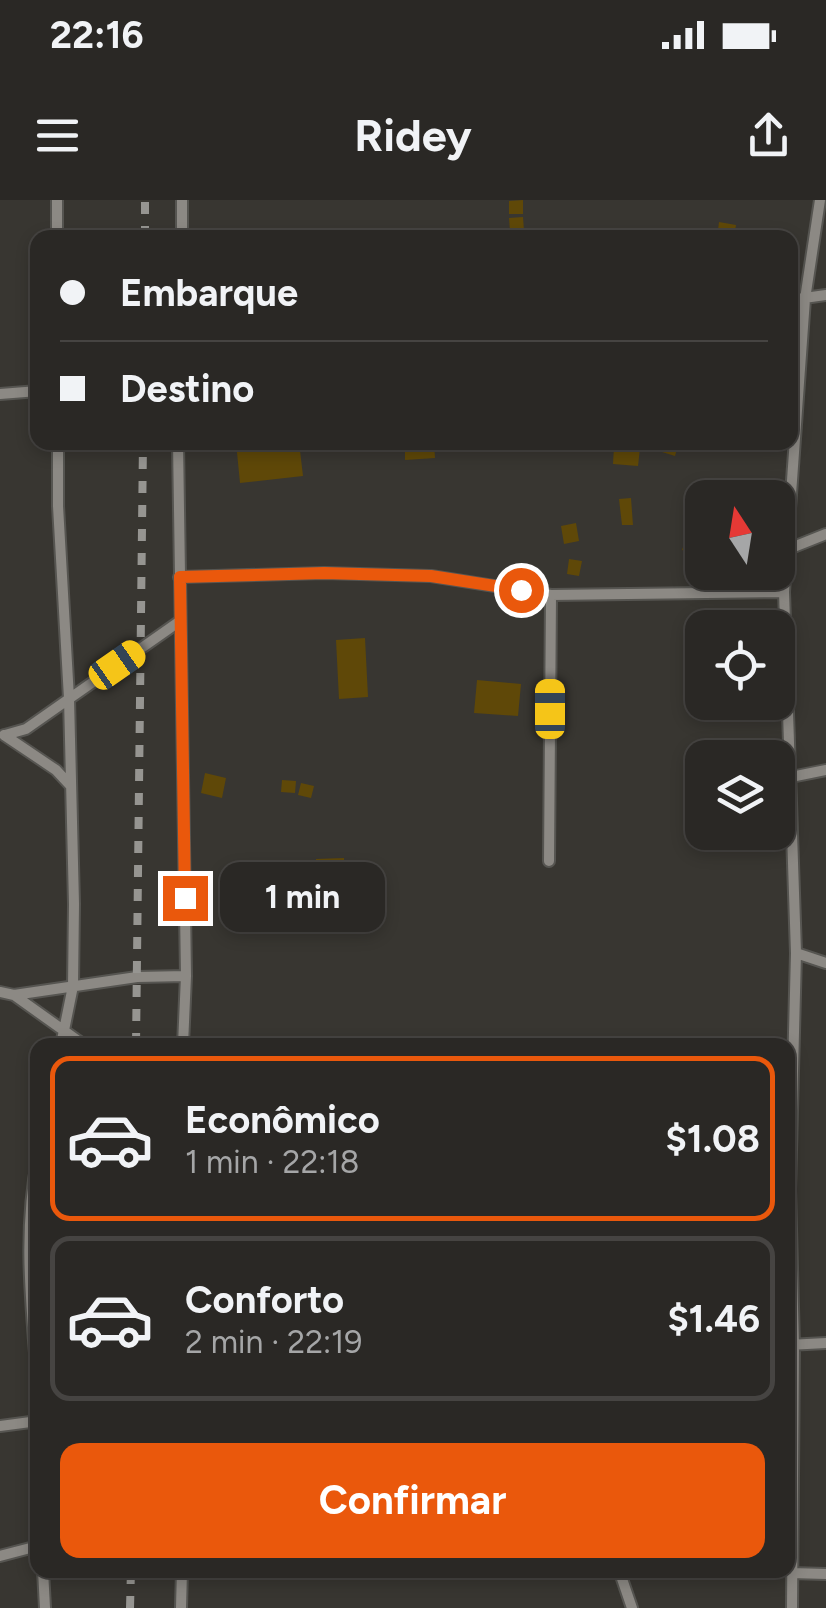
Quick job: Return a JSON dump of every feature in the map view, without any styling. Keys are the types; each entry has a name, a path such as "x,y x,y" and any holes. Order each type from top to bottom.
{"street":[{"path":"57,200 57,230"},
{"path":"182,200 182,230"},
{"path":"798,391 805,299 820,200"},
{"path":"798,299 826,295"},
{"path":"0,394 30,392"},
{"path":"58,450 69,698 73,986 63,1038"},
{"path":"178,450 186,976 183,1038"},
{"path":"791,480 794,450"},
{"path":"795,546 826,534"},
{"path":"180,577 324,573 431,576 551,594 784,592 790,740"},
{"path":"549,861 551,594"},
{"path":"2,734 26,729 180,621"},
{"path":"2,734 56,770 71,785"},
{"path":"795,777 826,770"},
{"path":"793,850 793,1038"},
{"path":"796,953 826,963"},
{"path":"0,992 14,995 137,976 186,976"},
{"path":"14,995 73,1038"},
{"path":"30,1197 30,1281"},
{"path":"795,1345 826,1343"},
{"path":"0,1426 30,1422"},
{"path":"0,1556 30,1548"},
{"path":"795,1573 826,1574"},
{"path":"44,1578 45,1608"},
{"path":"181,1608 182,1578"},
{"path":"622,1578 632,1608"},
{"path":"791,1578 792,1608"}],"building":[{"path":"523,200 523,214 509,214 509,201"},
{"path":"523,217 524,230 510,230 509,218"},
{"path":"719,222 736,225 735,230 718,230"},
{"path":"237,450 300,450 303,476 240,483"},
{"path":"405,450 434,450 435,458 405,460"},
{"path":"614,450 640,450 638,466 613,464"},
{"path":"631,498 633,525 622,525 619,499"},
{"path":"576,523 579,541 564,544 561,526"},
{"path":"569,559 582,561 579,576 567,574"},
{"path":"365,638 368,697 339,699 336,640"},
{"path":"477,680 521,684 518,716 474,713"},
{"path":"205,773 226,778 222,798 201,793"},
{"path":"282,780 296,781 295,793 281,792"},
{"path":"301,783 314,786 311,798 298,795"},
{"path":"344,858 344,872 316,872 316,859"},
{"path":"316,876 338,877 337,894 315,892"}],"railway":[{"path":"145,200 145,230"},
{"path":"136,1038 143,450"},
{"path":"130,1608 131,1578"}],"route":[{"path":"185,898 180,577 324,573 431,576 521,590"}]}
